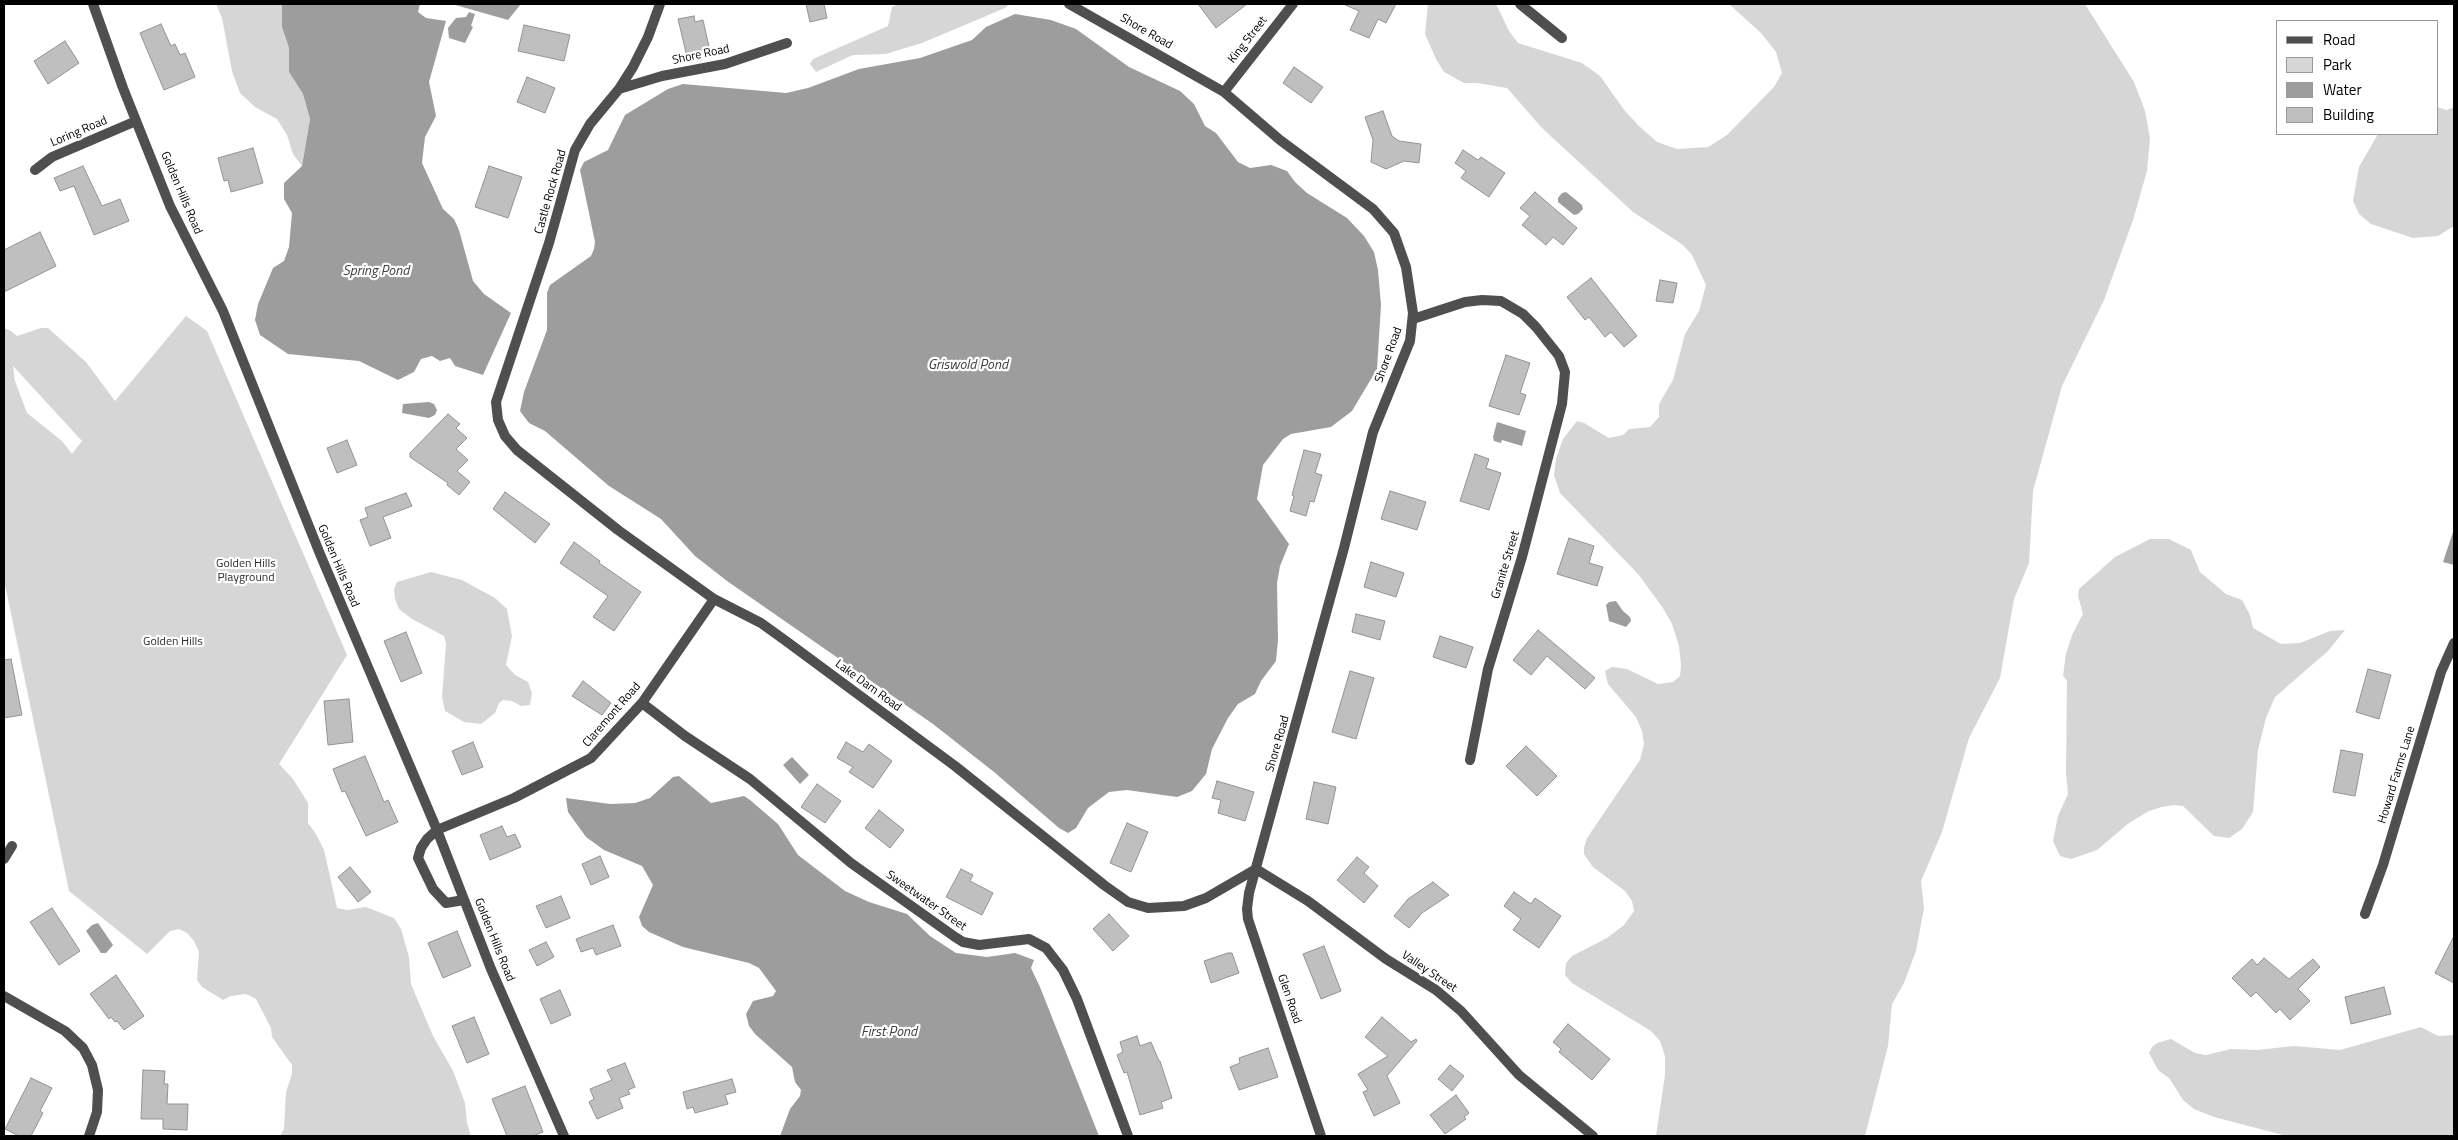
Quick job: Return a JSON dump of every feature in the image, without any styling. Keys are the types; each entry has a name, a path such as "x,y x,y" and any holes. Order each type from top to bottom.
{"street":[{"name":"Golden Hills Road","path":"93,4 136,120 180,227 220,304 320,554 436,830 491,969 564,1136"},
{"name":"Castle Rock Road","path":"496,402 549,243 575,150 590,124 619,89 648,37 660,4"},
{"name":"Shore Road","path":"1069,4 1224,92 1280,140 1341,183 1373,209 1386,222 1398,239 1404,258 1413,319 1410,340 1373,432 1305,695 1256,869"},
{"name":"King Street","path":"1224,92 1293,4"},
{"path":"1520,4 1562,38"},
{"name":"Shore Road","path":"619,89 662,76 725,64 787,43"},
{"name":"Loring Road","path":"35,170 52,157 136,120"},
{"name":"Granite Street","path":"1413,319 1465,302 1482,300 1501,302 1523,314 1536,327 1559,356 1565,376 1562,404 1522,557 1488,669 1470,760"},
{"name":"Lake Dam Road","path":"496,402 499,425 517,450 618,530 714,599 761,623 786,641 955,766 1097,880 1132,904 1161,909 1189,905 1219,892 1256,869"},
{"name":"Claremont Road","path":"436,830 514,798 581,764 601,749 642,703 714,599"},
{"name":"Howard Farms Lane","path":"2365,914 2386,856 2441,672 2454,643"},
{"name":"Sweetwater Street","path":"642,703 686,736 743,774 828,845 962,942 979,945 1029,940 1046,948 1063,970 1077,999 1128,1136"},
{"path":"436,830 421,848 418,855 421,865 433,889 443,901 452,904 464,900"},
{"path":"4,859 12,846"},
{"name":"Glen Road","path":"1256,869 1249,893 1248,919 1321,1136"},
{"name":"Valley Street","path":"1256,869 1301,896 1386,959 1436,990 1461,1011 1519,1075 1593,1136"},
{"path":"4,996 65,1031 83,1048 92,1065 98,1090 97,1112 89,1136"}],"green space":[{"path":"216,4 282,4 282,27 289,48 289,72 303,94 310,119 302,166 293,154 287,135 277,119 255,107 240,93 232,71 222,18"},
{"path":"898,4 1010,4 1005,8 922,43 886,54 853,55 816,72 810,64 813,59 888,26 892,7"},
{"path":"1428,4 1496,4 1509,31 1518,43 1582,63 1600,76 1625,111 1639,126 1657,142 1677,149 1708,147 1727,135 1774,87 1782,73 1776,52 1761,33 1729,4 2085,4 2134,82 2145,111 2150,138 2147,171 2133,220 2104,300 2062,386 2033,491 2029,563 2014,599 2000,678 1969,738 1942,832 1921,881 1924,908 1916,951 1904,983 1892,1004 1888,1046 1865,1136 1656,1136 1665,1075 1665,1056 1660,1041 1651,1031 1572,983 1565,975 1566,963 1572,956 1607,938 1624,925 1634,911 1632,901 1625,891 1593,867 1584,854 1587,838 1640,760 1644,744 1642,731 1636,717 1608,684 1605,671 1612,667 1627,669 1658,684 1673,682 1680,676 1681,665 1679,646 1672,624 1663,608 1638,574 1560,493 1554,475 1556,459 1563,439 1577,421 1584,423 1609,438 1623,435 1629,429 1650,427 1659,417 1659,404 1673,380 1685,334 1699,311 1706,285 1692,255 1683,245 1633,212 1542,128 1507,88 1477,83 1464,83 1444,72 1425,34"},
{"path":"2438,107 2447,110 2454,107 2454,226 2438,236 2413,238 2371,224 2359,214 2353,201 2359,167 2377,135 2438,135"},
{"name":"Golden Hills","path":"186,316 207,331 347,655 279,764 293,779 308,803 308,823 324,850 337,908 347,910 366,907 394,918 401,929 409,957 411,984 433,1036 453,1071 465,1103 467,1123 471,1136 280,1136 284,1129 286,1092 292,1074 292,1065 272,1037 271,1028 256,999 246,994 231,996 223,1000 202,987 197,980 199,952 194,941 187,933 179,929 170,931 147,954 69,891 4,580 4,328 17,336 41,328 48,328 86,362 115,401","holes":["13,366 82,441 72,454 62,441 27,413 15,381"]},
{"path":"2150,539 2169,539 2191,550 2200,572 2226,594 2242,600 2250,615 2253,628 2281,644 2300,643 2330,631 2345,630 2328,651 2275,697 2266,718 2258,750 2253,812 2242,829 2229,838 2214,836 2183,806 2162,807 2149,811 2129,823 2097,850 2071,859 2060,856 2053,841 2058,816 2068,794 2066,772 2067,681 2063,676 2066,654 2072,635 2083,614 2078,596 2079,589 2115,557"},
{"path":"431,572 462,580 495,598 507,609 512,636 506,665 515,675 528,682 532,693 530,705 521,706 512,701 503,700 499,703 495,713 481,724 464,722 445,711 442,697 446,644 444,636 412,619 399,609 395,599 394,589 397,582"},
{"path":"2421,1027 2438,1036 2454,1035 2454,1136 2287,1136 2214,1117 2194,1109 2183,1100 2169,1078 2158,1070 2149,1053 2157,1043 2171,1039 2195,1053 2206,1055 2231,1049 2257,1050 2294,1046 2340,1050"}],"water":[{"name":"Spring Pond","path":"282,4 420,4 418,12 426,18 446,21 429,82 436,116 425,137 422,163 443,209 454,219 459,230 473,281 484,294 511,313 483,375 455,366 450,358 440,361 432,356 421,359 414,372 398,380 359,361 288,354 260,335 255,320 258,304 273,268 284,261 289,247 292,213 284,199 284,183 302,166 310,119 303,94 289,72 289,48 282,27"},
{"path":"452,4 521,4 508,20"},
{"path":"469,12 475,14 471,26 473,27 465,43 449,38 448,28 456,18 466,17"},
{"name":"Griswold Pond","path":"1015,14 1051,20 1076,29 1129,67 1180,91 1194,104 1205,126 1216,133 1238,162 1250,168 1271,165 1287,171 1307,193 1347,218 1364,236 1374,252 1378,270 1381,305 1377,369 1352,411 1331,427 1291,434 1283,439 1263,465 1257,499 1289,544 1280,566 1277,583 1278,640 1276,661 1261,681 1255,694 1238,704 1228,718 1212,749 1206,774 1192,791 1177,797 1127,790 1109,792 1088,808 1076,828 1068,833 1059,828 994,772 933,724 727,581 695,556 661,519 609,486 545,431 529,423 520,411 524,392 547,330 547,293 550,285 591,256 594,249 595,242 580,170 584,162 608,150 625,115 668,89 683,84 786,93 808,88 859,69 920,58 972,40 986,27"},
{"path":"1566,192 1582,205 1583,209 1578,214 1574,215 1558,202 1558,198 1562,193"},
{"path":"429,402 434,404 437,410 435,415 429,418 402,413 403,404"},
{"path":"1497,422 1526,431 1522,446 1502,440 1501,443 1494,441 1493,437"},
{"path":"2454,532 2454,565 2443,562"},
{"path":"1616,601 1630,617 1631,621 1626,627 1609,621 1606,605 1609,602"},
{"path":"792,757 809,775 800,784 783,765"},
{"name":"First Pond","path":"679,776 711,803 744,796 778,824 798,855 845,891 869,902 907,914 930,936 956,953 987,957 1015,953 1034,960 1031,968 1099,1136 780,1136 790,1109 800,1096 801,1090 795,1082 792,1067 755,1034 749,1026 746,1014 753,1001 773,996 776,991 759,968 749,963 683,947 649,932 642,926 639,917 653,885 642,866 604,850 586,837 568,812 566,798 610,804 635,803 650,798 673,777"},
{"path":"98,923 113,945 106,953 101,953 86,931 92,925"}],"building":[{"path":"806,4 824,4 827,18 810,22"},
{"path":"1198,4 1247,4 1216,28"},
{"path":"1343,4 1396,4 1386,23 1378,19 1369,38 1350,30 1359,11"},
{"path":"694,16 695,22 703,20 710,51 687,57 678,19"},
{"path":"161,24 171,46 175,44 180,55 185,53 195,77 164,90 140,33"},
{"path":"524,25 570,35 564,61 518,51"},
{"path":"65,41 79,63 48,84 34,61"},
{"path":"1294,67 1323,87 1311,103 1283,83"},
{"path":"527,77 555,88 545,113 517,102"},
{"path":"1383,111 1392,136 1399,141 1421,144 1419,163 1404,161 1386,169 1371,162 1373,140 1365,117"},
{"path":"253,148 263,183 231,192 228,180 224,181 218,158"},
{"path":"1463,150 1478,160 1481,157 1505,173 1489,197 1461,178 1466,171 1455,163"},
{"path":"83,166 102,206 120,199 129,221 94,235 74,186 60,191 54,178"},
{"path":"489,166 522,177 508,218 475,207"},
{"path":"1535,192 1577,228 1563,245 1553,237 1546,245 1522,225 1530,216 1520,208"},
{"path":"40,232 56,266 4,292 4,250"},
{"path":"1591,278 1637,336 1624,347 1611,332 1605,337 1589,317 1585,320 1567,297"},
{"path":"1660,280 1677,283 1673,303 1656,301"},
{"path":"1506,355 1530,363 1520,393 1526,395 1519,415 1489,406"},
{"path":"448,414 460,424 456,428 467,438 456,449 468,460 457,471 470,482 459,495 447,485 448,483 410,457 410,453"},
{"path":"347,440 357,465 337,473 327,448"},
{"path":"1304,450 1321,454 1315,473 1322,475 1314,502 1310,501 1306,516 1290,511 1294,496 1292,495"},
{"path":"1475,454 1489,459 1486,468 1501,473 1489,510 1460,501"},
{"path":"1390,491 1426,502 1417,530 1381,519"},
{"path":"505,492 550,524 535,543 493,509"},
{"path":"406,493 412,506 383,517 391,538 370,546 360,520 368,517 365,508"},
{"path":"1569,538 1594,546 1589,563 1603,567 1597,586 1557,574"},
{"path":"574,542 600,561 599,563 641,592 614,631 593,617 608,596 560,563"},
{"path":"1371,562 1404,573 1396,597 1364,587"},
{"path":"1356,614 1385,621 1380,640 1352,632"},
{"path":"1538,630 1595,678 1585,689 1547,656 1531,675 1513,660"},
{"path":"406,632 422,673 401,682 384,641"},
{"path":"1440,636 1473,647 1466,668 1433,657"},
{"path":"11,659 22,715 4,718 4,660"},
{"path":"2368,669 2391,675 2379,719 2356,712"},
{"path":"1350,671 1374,678 1356,739 1332,732"},
{"path":"583,681 611,703 602,715 572,696"},
{"path":"349,699 353,742 328,745 324,701"},
{"path":"473,742 483,767 462,775 452,751"},
{"path":"846,742 863,752 869,744 892,761 873,788 849,772 853,767 837,758"},
{"path":"1526,746 1557,776 1537,796 1506,766"},
{"path":"2341,750 2363,754 2355,796 2333,792"},
{"path":"365,756 384,802 388,800 398,822 366,836 345,791 342,792 333,769"},
{"path":"1217,781 1254,792 1245,821 1218,813 1221,800 1212,798"},
{"path":"1314,782 1336,787 1328,824 1306,819"},
{"path":"817,784 841,801 825,823 801,807"},
{"path":"879,810 904,830 890,848 865,828"},
{"path":"1127,823 1148,832 1131,872 1110,863"},
{"path":"502,826 507,837 515,834 521,847 490,860 480,835"},
{"path":"600,856 609,877 591,885 582,864"},
{"path":"1357,857 1369,867 1364,873 1378,886 1364,903 1337,880"},
{"path":"350,867 371,892 358,902 338,877"},
{"path":"961,869 973,875 970,881 993,893 982,915 946,897"},
{"path":"1433,882 1449,895 1422,913 1409,928 1394,916 1408,899"},
{"path":"1514,892 1531,904 1535,898 1561,916 1539,948 1513,930 1521,919 1504,906"},
{"path":"561,896 570,918 546,928 536,906"},
{"path":"52,908 80,951 59,965 30,922"},
{"path":"1109,914 1129,936 1113,951 1093,929"},
{"path":"613,925 621,946 596,955 593,948 581,952 576,939"},
{"path":"457,931 471,966 443,978 428,943"},
{"path":"2454,936 2454,983 2435,973"},
{"path":"546,942 554,957 537,966 529,950"},
{"path":"1324,946 1341,991 1321,999 1303,954"},
{"path":"1232,953 1239,973 1211,983 1204,961"},
{"path":"2264,958 2289,979 2313,959 2320,967 2298,989 2310,1001 2290,1020 2280,1009 2276,1013 2256,992 2251,997 2232,978 2252,959 2257,965"},
{"path":"116,975 144,1016 124,1030 117,1021 115,1022 111,1017 109,1019 90,994"},
{"path":"2384,987 2391,1014 2351,1024 2345,997"},
{"path":"560,990 571,1015 551,1024 540,999"},
{"path":"474,1017 489,1054 467,1063 452,1026"},
{"path":"1382,1017 1411,1042 1416,1039 1417,1041 1387,1076 1400,1103 1374,1116 1363,1092 1368,1090 1358,1074 1388,1056 1365,1037"},
{"path":"1568,1024 1610,1059 1592,1080 1559,1052 1561,1049 1553,1042"},
{"path":"1137,1036 1140,1046 1151,1042 1160,1061 1172,1098 1161,1102 1163,1108 1140,1115 1127,1072 1124,1073 1117,1055 1123,1052 1120,1042"},
{"path":"1268,1048 1278,1077 1239,1090 1230,1067 1240,1063 1239,1058"},
{"path":"625,1063 635,1087 628,1090 630,1094 619,1098 623,1108 597,1119 589,1102 594,1099 590,1089 612,1080 607,1070"},
{"path":"1450,1065 1464,1076 1452,1091 1438,1079"},
{"path":"143,1070 165,1071 164,1084 168,1084 167,1104 188,1104 187,1130 163,1129 163,1119 141,1119"},
{"path":"31,1078 52,1088 40,1111 43,1113 31,1136 19,1136 5,1129"},
{"path":"732,1079 736,1092 725,1095 728,1104 695,1113 693,1107 687,1109 683,1092"},
{"path":"525,1086 543,1132 533,1136 507,1136 492,1099"},
{"path":"1456,1095 1469,1113 1464,1117 1466,1119 1445,1134 1430,1115"}],"park label":[{"name":"Golden Hills Playground","path":"246,571"}]}
